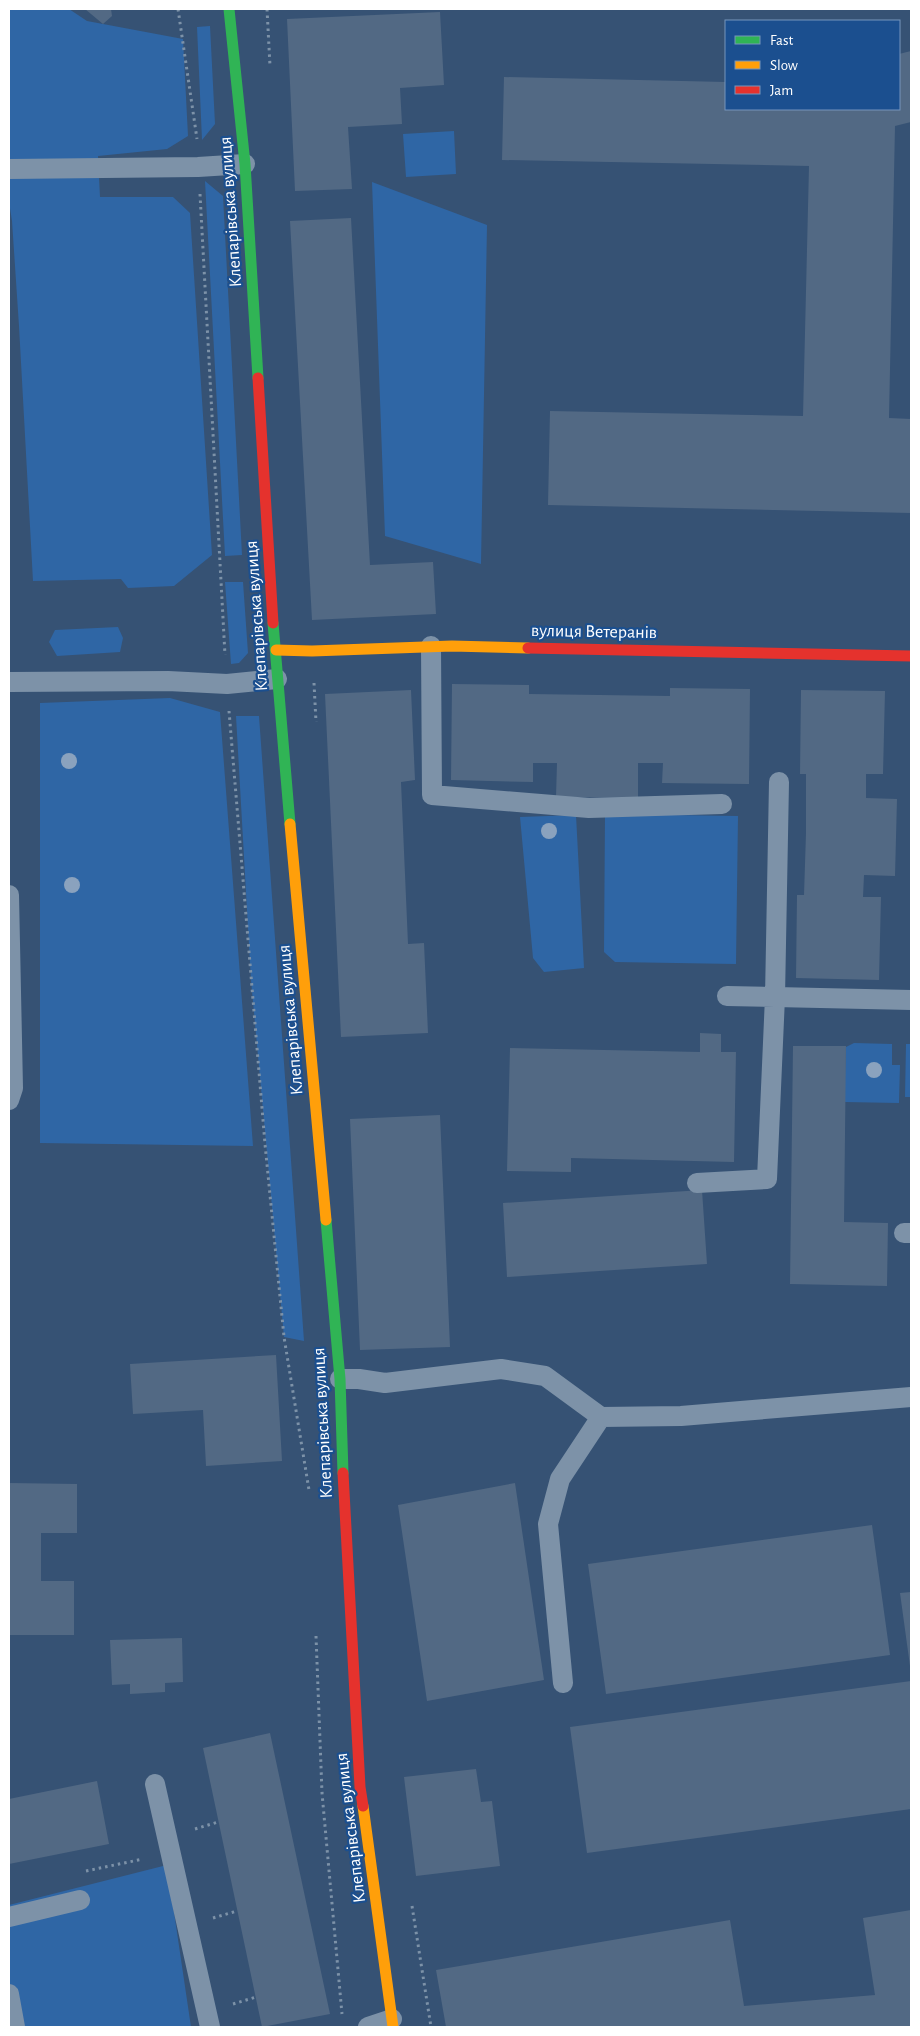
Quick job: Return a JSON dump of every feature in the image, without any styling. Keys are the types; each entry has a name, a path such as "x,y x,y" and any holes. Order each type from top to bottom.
{"main road":[{"name":"Клепарівська вулиця","path":"228,9 245,164 277,680 340,1380 344,1518 360,1787 393,2023"},
{"name":"вулиця Ветеранів","path":"276,650 312,651 431,646 911,656"}],"lane":[{"path":"9,169 198,167 245,164"},
{"path":"431,646 432,795 589,808 722,804"},
{"path":"9,682 168,681 227,684 277,680"},
{"path":"697,1183 767,1179 775,997 779,782"},
{"path":"9,894 13,1088 9,1100"},
{"path":"727,996 911,1000"},
{"path":"340,1380 359,1379 384,1383 501,1369 545,1376 601,1417 680,1416 911,1397"},
{"path":"563,1683 548,1524 560,1479 601,1417"},
{"path":"155,1784 210,2027"},
{"path":"9,1917 80,1900"},
{"path":"9,1994 15,2027"},
{"path":"368,2027 393,2023"}],"path":[{"path":"178,9 198,146"},
{"path":"200,184 227,684 265,1144 283,1328 310,1499"},
{"path":"316,1626 322,1793 342,2017"},
{"path":"77,1873 170,1853"}],"shaded area":[{"path":"9,9 69,9 87,21 183,39 188,136 167,149 98,156 100,197 173,197 190,213 212,555 174,586 128,588 121,579 33,581 19,326 9,202"},
{"path":"210,26 215,124 202,140 197,27"},
{"path":"454,131 456,174 406,177 403,134"},
{"path":"205,181 223,196 242,555 225,556"},
{"path":"372,182 487,225 481,564 385,536"},
{"path":"225,582 243,582 248,653 239,663 231,664"},
{"path":"118,627 123,638 120,652 57,656 49,642 55,630"},
{"path":"170,698 220,712 253,1146 40,1143 40,703"},
{"path":"236,716 259,716 304,1341 284,1337 251,980"},
{"path":"605,814 738,816 736,964 615,962 604,952"},
{"path":"576,815 584,968 544,972 533,958 520,817"},
{"path":"854,1043 892,1044 892,1065 900,1065 899,1103 844,1102 846,1047"},
{"path":"906,1044 911,1044 911,1097 905,1097"},
{"path":"167,1865 191,2027 9,2027 9,1905"}],"building":[{"path":"85,9 111,9 112,16 103,24"},
{"path":"440,12 444,85 400,88 402,124 348,127 352,189 295,191 287,19"},
{"path":"911,51 911,122 895,126 889,418 911,419 911,513 548,505 550,411 803,416 809,166 502,160 504,77 725,82 725,110 900,110 900,54"},
{"path":"351,218 370,565 433,562 436,614 312,620 290,221"},
{"path":"452,684 529,685 529,694 670,696 670,688 750,689 749,784 662,783 663,763 638,763 638,798 556,797 557,763 533,763 533,782 451,780"},
{"path":"411,690 415,780 401,782 408,944 424,943 428,1033 341,1037 325,694"},
{"path":"801,690 885,691 883,774 866,774 866,798 897,799 895,876 864,875 863,897 881,897 879,980 796,978 797,895 804,895 806,833 806,774 800,774"},
{"path":"700,1033 721,1034 721,1052 736,1052 734,1162 571,1158 571,1172 507,1171 510,1048 700,1052"},
{"path":"793,1046 846,1046 844,1222 888,1223 887,1286 790,1284"},
{"path":"440,1115 450,1347 360,1350 350,1119"},
{"path":"702,1190 707,1264 507,1277 503,1203"},
{"path":"276,1355 282,1461 206,1466 203,1410 133,1414 130,1364"},
{"path":"9,1483 77,1484 77,1533 41,1533 41,1581 74,1581 74,1635 9,1635"},
{"path":"515,1483 544,1680 427,1701 398,1505"},
{"path":"872,1525 890,1655 606,1694 588,1564"},
{"path":"911,1592 911,1666 910,1666 900,1593"},
{"path":"182,1638 183,1682 165,1683 165,1692 130,1694 130,1684 112,1685 110,1640"},
{"path":"911,1681 911,1809 587,1853 570,1727"},
{"path":"270,1733 330,2014 262,2027 203,1748"},
{"path":"476,1769 481,1802 492,1801 500,1866 416,1876 404,1777"},
{"path":"97,1781 109,1844 9,1864 9,1799"},
{"path":"911,1910 911,2027 446,2027 436,1970 730,1920 744,2006 875,1995 863,1918"}],"traffic: fast":[{"path":"229,9 245,164 258,378"},
{"path":"273,623 290,824"},
{"path":"326,1220 340,1379 343,1473"}],"traffic: slow":[{"path":"276,650 312,651 452,646 528,648"},
{"path":"290,824 326,1220"},
{"path":"363,1806 393,2027"}],"traffic: jam":[{"path":"258,378 273,623"},
{"path":"528,648 911,656"},
{"path":"343,1473 360,1787 363,1806"}]}
